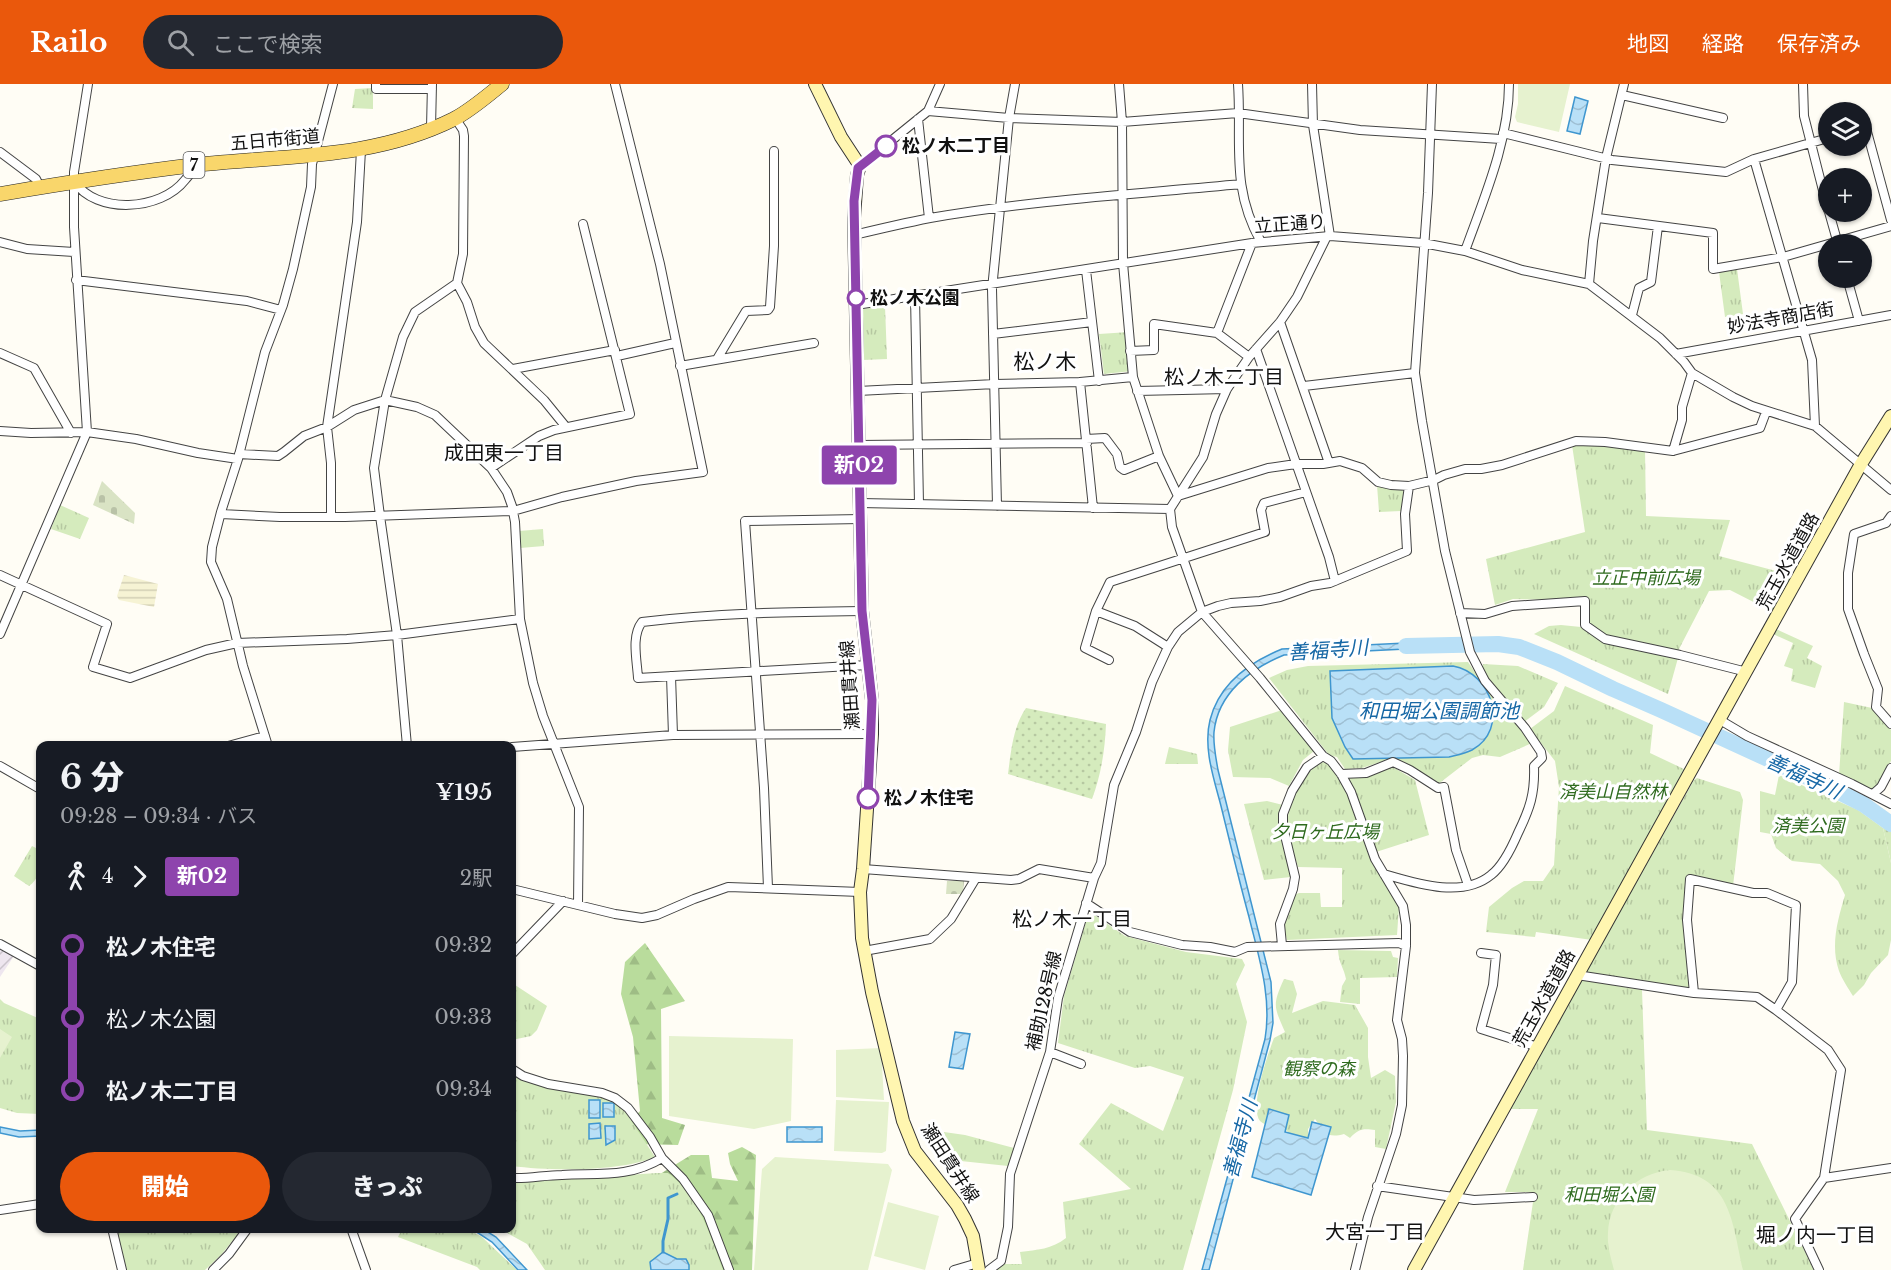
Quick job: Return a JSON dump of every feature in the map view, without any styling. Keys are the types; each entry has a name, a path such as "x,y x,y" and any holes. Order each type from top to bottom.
{"main road":[{"name":"五日市街道","path":"0,194 74,181 195,165 361,150 413,136 455,118 502,84"},
{"path":"815,84 841,137 860,166"},
{"name":"瀬田貫井線","path":"860,166 857,175 854,235 862,611 868,664 876,682 872,700 872,734 860,892 860,920 864,951 909,1140 965,1219 973,1236 978,1267"},
{"name":"荒玉水道道路","path":"1414,1270 1861,464 1891,416"}],"street":[{"path":"0,634 87,432 74,252 74,181 88,84"},
{"path":"266,741 255,709 227,599 211,562 212,548 239,457 265,352 293,269 315,155 333,84"},
{"path":"376,84 376,89 432,87 431,128"},
{"path":"221,514 331,517 513,511 562,497 636,481 704,472 660,264 615,84"},
{"path":"860,166 928,111 940,84"},
{"path":"997,506 996,384 992,289 1009,118 1015,84"},
{"path":"1119,84 1122,122 1123,263 1133,377 1159,456 1178,496"},
{"path":"1217,333 1257,242 1240,184 1238,84"},
{"path":"1312,84 1313,124 1328,236 1297,297 1280,322 1249,357 1227,389 1216,414 1203,458 1170,509 1172,527 1202,612 1260,678 1323,756 1331,761 1341,774 1351,792 1375,859 1403,906 1406,946 1397,1020 1402,1039 1402,1105 1396,1134 1377,1186 1355,1270"},
{"path":"1384,874 1442,888 1481,882 1491,875 1506,855 1528,810 1534,788 1534,766 1542,758 1541,752 1525,728 1485,681 1470,652 1445,551 1415,373 1430,135 1431,84"},
{"path":"1465,251 1502,136 1509,102 1509,84"},
{"path":"1589,284 1606,158 1624,84"},
{"path":"1803,84 1804,116 1818,171"},
{"path":"1622,95 1723,118"},
{"path":"928,111 1009,118 1122,122 1238,113 1313,124 1430,135 1502,136 1606,158 1726,172 1754,159 1818,140"},
{"path":"455,118 464,136 463,254 457,283 484,343 544,400 566,427"},
{"path":"918,119 929,218"},
{"path":"331,517 331,463 327,427 357,222 361,150"},
{"path":"1872,150 1891,220"},
{"path":"717,359 746,310 770,307 774,246 774,151"},
{"path":"0,152 36,179 40,187"},
{"path":"1754,159 1812,360 1815,426 1891,490"},
{"path":"74,181 89,196 103,202 136,205 148,203 180,187 195,165"},
{"path":"854,235 929,218 1001,208 1122,194 1240,184"},
{"path":"1598,218 1713,233 1713,269 1783,257 1818,248"},
{"path":"491,468 539,436 566,427 630,414 583,224"},
{"path":"1632,315 1639,288 1651,282 1658,226"},
{"path":"1866,234 1891,226"},
{"name":"立正通り","path":"856,305 1257,242 1328,236 1424,243 1465,251 1522,270 1589,284 1632,315 1676,354 1692,373 1733,397 1766,412 1815,426"},
{"path":"0,242 27,249 74,252"},
{"path":"1086,270 1099,381"},
{"path":"76,280 247,301 281,310"},
{"path":"407,741 397,635 374,468 385,400 403,337 415,312 457,283"},
{"path":"1850,288 1859,321"},
{"path":"915,296 919,504"},
{"name":"妙法寺商店街","path":"1676,354 1891,315"},
{"path":"993,334 1092,322"},
{"path":"1280,322 1329,463"},
{"path":"1130,351 1154,350 1154,324 1217,333 1249,357"},
{"path":"513,369 675,343"},
{"path":"680,366 814,343"},
{"path":"1256,349 1335,582"},
{"path":"0,353 34,368 71,433"},
{"path":"1304,386 1415,373"},
{"path":"1673,451 1692,373"},
{"path":"858,391 1080,382 1133,377"},
{"path":"1080,382 1093,508"},
{"path":"1137,391 1227,389"},
{"path":"0,431 87,432 136,439 198,453 239,457 278,456 304,436 327,427 354,410 385,400 417,407 435,415 491,468 507,492 513,511 520,619 533,682 543,716 579,807 578,905"},
{"path":"1178,496 1268,468 1296,464 1340,461 1362,468 1378,482 1409,486 1465,469 1502,465 1576,441 1605,442 1673,451 1760,428 1766,412"},
{"path":"858,446 997,444 1086,441 1105,438 1117,454 1120,467 1124,470 1159,456"},
{"path":"1202,612 1231,603 1280,597 1311,586 1335,582 1407,551 1405,514 1409,486"},
{"path":"1109,660 1085,648 1096,611 1110,582 1265,532 1261,510 1264,503 1306,492"},
{"path":"860,503 1170,509"},
{"path":"1891,516 1886,523 1854,534 1848,573 1848,609 1878,689 1876,707 1891,724"},
{"path":"768,888 753,613 745,521 861,519"},
{"path":"0,575 107,624 93,667 130,678 206,650 237,643 397,635 520,619"},
{"path":"1460,613 1485,614 1512,606 1585,601 1584,625 1605,639 1746,672"},
{"path":"862,611 753,613 642,622 637,628 636,636 638,678 868,664"},
{"path":"1096,611 1135,626 1168,647"},
{"name":"補助128号線","path":"989,1270 1001,1261 1008,1227 1010,1174 1050,1052 1058,998 1086,903 1101,863 1114,785 1136,732 1152,682 1168,647 1179,632 1202,612"},
{"path":"671,676 673,735"},
{"path":"1719,723 1891,804"},
{"path":"516,747 673,735 872,734"},
{"path":"246,741 265,736"},
{"path":"1282,945 1280,924 1293,889 1294,877 1283,827 1283,814 1292,791 1306,767 1323,756"},
{"path":"1341,774 1366,773 1393,762 1438,788 1444,787 1456,850 1468,885"},
{"path":"0,766 36,787"},
{"path":"1873,794 1881,787 1891,768"},
{"path":"863,869 1019,879 1039,869 1094,878"},
{"path":"864,951 930,939 951,918 976,878"},
{"path":"1694,993 1687,920 1690,879 1753,893 1767,893 1796,905 1792,982 1776,1010"},
{"path":"516,890 615,914 642,918 657,915 728,887 860,892"},
{"path":"516,950 563,902"},
{"path":"1086,903 1130,932 1182,945 1235,952 1247,947 1282,945 1399,943 1406,946"},
{"path":"0,944 36,964"},
{"path":"1481,953 1496,955 1493,985 1481,1029 1538,1047"},
{"path":"1577,975 1694,993 1757,997 1828,1050 1840,1070 1824,1178 1795,1219 1819,1270"},
{"path":"1050,1052 1081,1065"},
{"path":"516,1072 548,1084 602,1093 615,1098 628,1108 650,1137 662,1158 683,1179 708,1215 729,1270"},
{"path":"516,1178 617,1174 652,1164 662,1158"},
{"path":"1824,1178 1891,1168"},
{"path":"1377,1186 1474,1200 1533,1197"},
{"path":"0,1210 36,1205"},
{"path":"113,1233 123,1270"},
{"path":"213,1270 229,1254 244,1233"},
{"path":"353,1233 366,1270"},
{"path":"954,1270 978,1267"}],"shaded area":[{"path":"124,575 158,584 154,607 119,600 117,596"},
{"path":"0,949 14,956 0,977"}],"green space":[{"path":"1518,84 1570,84 1559,132 1517,122 1515,117 1518,104"},
{"path":"373,88 373,109 352,108 355,89"},
{"path":"1737,269 1743,314 1725,317 1719,272"},
{"name":"松ノ木公園","path":"885,306 887,359 863,360 863,309"},
{"path":"1129,332 1132,371 1104,374 1099,334"},
{"name":"立正中前広場","path":"1575,443 1645,449 1646,516 1730,520 1719,556 1795,576 1775,613 1730,590 1709,591 1678,651 1607,637 1588,624 1587,597 1565,600 1513,599 1495,605 1486,559 1585,532 1572,445"},
{"path":"102,481 135,513 134,524 93,505"},
{"path":"1377,485 1401,489 1404,492 1401,511 1379,512"},
{"path":"60,505 89,518 80,539 51,529"},
{"path":"543,529 544,546 520,548 519,531"},
{"path":"1549,626 1581,627 1604,642 1678,658 1668,694 1534,634"},
{"path":"1776,629 1813,646 1807,658 1822,666 1815,688 1791,681 1793,669 1784,666 1793,643 1773,634"},
{"name":"和田堀公園調節池","path":"1468,662 1532,743 1500,757 1483,755 1472,758 1437,785 1400,760 1387,760 1362,768 1345,769 1337,757 1329,755 1269,678 1287,670 1308,666"},
{"path":"1483,664 1518,666 1558,683 1544,707 1524,722 1483,672"},
{"name":"済美山自然林","path":"1565,686 1653,725 1650,753 1686,770 1592,940 1536,932 1535,937 1486,932 1489,907 1524,881 1543,881 1554,865 1559,787 1555,761 1530,729 1554,711"},
{"path":"1844,702 1872,708 1891,730 1891,761 1875,790 1839,775"},
{"path":"1026,708 1106,724 1102,762 1092,799 1008,774 1015,731"},
{"path":"1282,710 1314,751 1303,760 1289,786 1270,778 1233,777 1228,750 1230,727"},
{"path":"1169,747 1197,754 1198,764 1165,764"},
{"name":"夕日ヶ丘広場","path":"1327,762 1338,775 1348,793 1371,860 1399,907 1397,935 1287,940 1283,924 1289,914 1294,895 1320,893 1321,907 1342,907 1342,868 1298,867 1288,831 1288,817 1296,792 1316,763"},
{"path":"1391,766 1415,780 1429,835 1376,852 1347,778"},
{"name":"済美公園","path":"1779,775 1858,810 1883,828 1891,863 1891,940 1888,955 1853,996 1840,974 1836,961 1836,932 1845,895 1838,881 1820,864 1792,861 1776,848 1771,834 1760,832 1760,791 1775,795"},
{"path":"1697,778 1740,792 1743,800 1733,886 1687,876 1691,989 1586,972 1694,780"},
{"path":"1267,801 1283,805 1291,877 1264,880 1244,804"},
{"path":"1883,828 1891,830 1891,863"},
{"path":"32,846 36,848 36,879 33,883 29,886 14,876"},
{"path":"947,881 964,881 963,894 946,894"},
{"path":"1093,914 1125,936 1186,952 1242,959 1245,965 1236,984 1247,1022 1233,1090 1183,1270 995,1270 1004,1264 1022,1264 1020,1252 1050,1247 1066,1238 1063,1202 1131,1189 1079,1144 1111,1103 1163,1131 1184,1077 1150,1066 1135,1068 1058,1043 1064,996 1088,915"},
{"path":"645,943 685,1001 661,1009 662,1118 685,1125 678,1145 633,1144 628,1124 640,1111 633,1037 621,994 625,962"},
{"path":"1338,950 1391,951 1393,957 1398,958 1397,977 1360,978 1360,1004 1340,1002 1342,986 1346,979"},
{"name":"観察の森","path":"1284,979 1293,981 1297,994 1292,1013 1323,1001 1355,1005 1368,1028 1371,1078 1385,1070 1395,1076 1396,1102 1386,1149 1375,1147 1375,1130 1361,1130 1350,1138 1344,1134 1334,1136 1326,1133 1315,1119 1308,1129 1308,1138 1293,1137 1283,1127 1268,1125 1260,1121 1257,1104 1264,1068 1274,1038 1285,1032 1276,1006"},
{"name":"和田堀公園","path":"1582,980 1642,990 1647,1130 1752,1144 1814,1270 1523,1270 1533,1192 1505,1192 1538,1109 1509,1109"},
{"path":"516,986 547,1006 537,1030 531,1036 516,1039"},
{"path":"0,999 36,1017 36,1114 17,1113 0,1108"},
{"path":"0,1029 12,1037 0,1058"},
{"path":"669,1036 793,1039 791,1121 754,1129 669,1116"},
{"path":"881,1048 884,1100 836,1097 836,1050"},
{"path":"516,1076 604,1096 621,1105 655,1157 604,1168 545,1169 516,1166"},
{"path":"836,1100 889,1102 886,1151 882,1153 834,1151"},
{"path":"944,1132 1014,1148 1008,1166 942,1159"},
{"path":"742,1147 756,1155 752,1270 578,1270 647,1182 691,1155 709,1155 712,1178 738,1181 730,1164 728,1153"},
{"path":"775,1157 888,1164 892,1170 868,1270 754,1270 762,1169"},
{"path":"1670,1170 1690,1173 1706,1181 1717,1191 1731,1218 1743,1270 1614,1270 1608,1238 1613,1209 1619,1199 1636,1182 1658,1172"},
{"path":"668,1173 679,1182 696,1205 723,1270 545,1270 527,1244 507,1233 516,1233 516,1182"},
{"path":"888,1202 939,1216 925,1270 874,1256"},
{"path":"116,1233 239,1233 205,1270 127,1270"},
{"path":"400,1233 474,1233 482,1237 517,1270 480,1270 398,1237"}],"water":[{"path":"1575,97 1588,101 1580,134 1567,131"},
{"path":"1426,642 1426,648 1284,655 1259,667 1238,684 1222,705 1217,718 1214,737 1218,770 1271,982 1273,1023 1209,1270 1202,1270 1265,1039 1267,1023 1266,993 1260,963 1210,763 1208,731 1214,707 1228,685 1237,676 1270,654 1282,649"},
{"name":"和田堀公園調節池","path":"1453,666 1467,671 1478,679 1486,690 1493,716 1491,729 1484,741 1472,750 1449,757 1353,759 1332,718 1330,671"},
{"path":"955,1032 970,1034 963,1069 949,1067"},
{"path":"589,1100 600,1100 600,1118 589,1118"},
{"path":"603,1103 614,1103 614,1117 603,1117"},
{"path":"1269,1109 1289,1115 1285,1132 1308,1138 1312,1122 1331,1127 1311,1195 1252,1177"},
{"path":"600,1123 601,1138 589,1139 589,1124"},
{"path":"605,1126 615,1126 615,1140 606,1145"},
{"path":"0,1127 20,1131 36,1130 36,1136 19,1137 0,1133"},
{"path":"787,1127 822,1127 822,1142 787,1142"},
{"path":"478,1233 490,1233 496,1237 527,1270 518,1270 492,1242"},
{"path":"663,1252 677,1259 686,1259 689,1270 651,1270 650,1262"}],"waterway":[{"name":"善福寺川","path":"1406,646 1498,644 1519,647 1557,662 1829,787 1863,804 1891,824"},
{"path":"663,1252 668,1219 668,1198 677,1194"}],"bus line":[{"name":"新02","path":"868,798 872,700 862,611 854,201 858,168 886,146"}],"place":[{"name":"松ノ木二丁目","path":"886,146"},
{"name":"松ノ木公園","path":"856,298"},
{"name":"松ノ木住宅","path":"868,798"}],"district":[{"name":"松ノ木","path":"1045,362"},
{"name":"松ノ木二丁目","path":"1224,377"},
{"name":"成田東一丁目","path":"504,453"},
{"name":"松ノ木一丁目","path":"1072,919"},
{"name":"大宮一丁目","path":"1375,1232"},
{"name":"堀ノ内一丁目","path":"1816,1235"}]}
